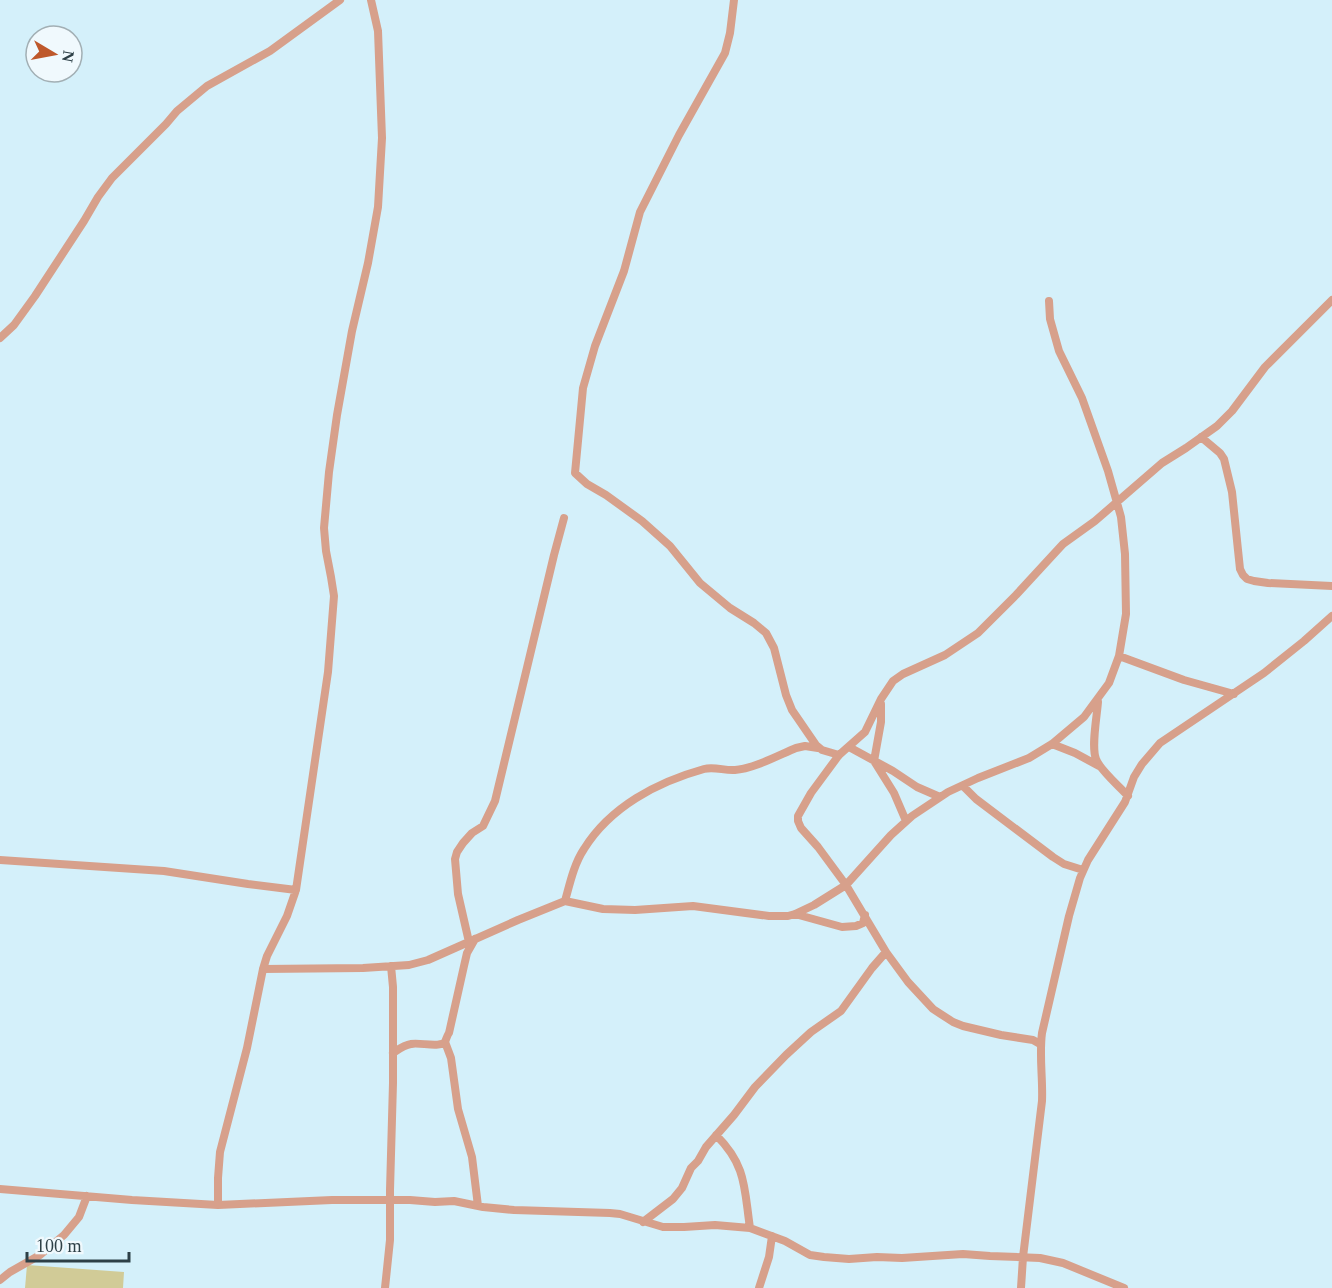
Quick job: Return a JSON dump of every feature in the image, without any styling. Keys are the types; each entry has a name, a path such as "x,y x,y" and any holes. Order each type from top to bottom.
{"street":[{"path":"0,338 14,325 35,296 112,178 177,111 207,86 270,51 340,0"},
{"path":"218,1205 220,1152 247,1048 263,969 296,890 328,672 333,596 324,528 330,472 352,331 378,207 382,138 378,31 371,0"},
{"path":"734,0 725,53 679,135 640,212 624,271 595,346 583,388 575,473 587,484 642,521 670,546 700,583 730,608 766,633 774,648 792,710 809,736 822,750"},
{"path":"1040,1044 1033,1040 1001,1035 953,1022 933,1009 908,982 886,952 846,885 801,828 798,819 811,793 839,755 864,732 881,699 897,677 945,655 978,633 1059,549 1095,521 1149,472 1217,426 1232,411 1265,367 1332,300"},
{"path":"263,969 337,969 421,963 566,901 603,909 644,910 693,906 781,917 795,914 846,885 891,835 912,816 948,792 1029,758 1052,744 1084,717 1109,683 1119,656 1124,630 1125,554 1117,502 1108,471 1082,398 1059,351 1052,327 1049,301"},
{"path":"1201,438 1224,459 1232,492 1240,569 1243,575 1254,581 1268,583 1332,586"},
{"path":"393,1053 412,1043 442,1044 449,1034 472,940 458,894 456,855 466,839 483,826 495,801 564,518"},
{"path":"1021,1288 1042,1101 1040,1044 1043,1023 1069,916 1083,870 1128,795 1134,777 1160,743 1286,656 1332,616"},
{"path":"1119,656 1184,680 1234,694"},
{"path":"881,699 881,722 874,761 894,794 906,821"},
{"path":"1099,699 1094,737 1095,758 1100,767"},
{"path":"1052,744 1075,753 1100,767 1128,795"},
{"path":"566,901 572,877 584,849 603,825 634,799 671,780 705,768 740,770 802,746 815,747 839,755"},
{"path":"849,747 894,771 916,787 940,797"},
{"path":"963,786 976,799 1053,857 1083,870"},
{"path":"0,860 164,871 296,890"},
{"path":"795,914 842,927 863,923 865,915"},
{"path":"643,1222 679,1193 691,1168 706,1147 755,1087 786,1054 811,1032 841,1011 886,952"},
{"path":"385,1288 390,1240 393,1053 391,966"},
{"path":"445,1042 453,1066 458,1109 472,1157 478,1206"},
{"path":"716,1135 731,1151 739,1166 750,1228"},
{"path":"0,1189 218,1205 390,1200 454,1202 514,1210 610,1213 656,1226 672,1228 715,1225 750,1228 785,1241 810,1255 824,1257 902,1258 963,1254 1040,1257 1063,1263 1124,1288"},
{"path":"0,1280 40,1255 64,1235 79,1217 87,1196"},
{"path":"759,1288 769,1257 772,1236"}],"shaded area":[{"path":"27,1265 124,1272 123,1288 25,1288"}]}
